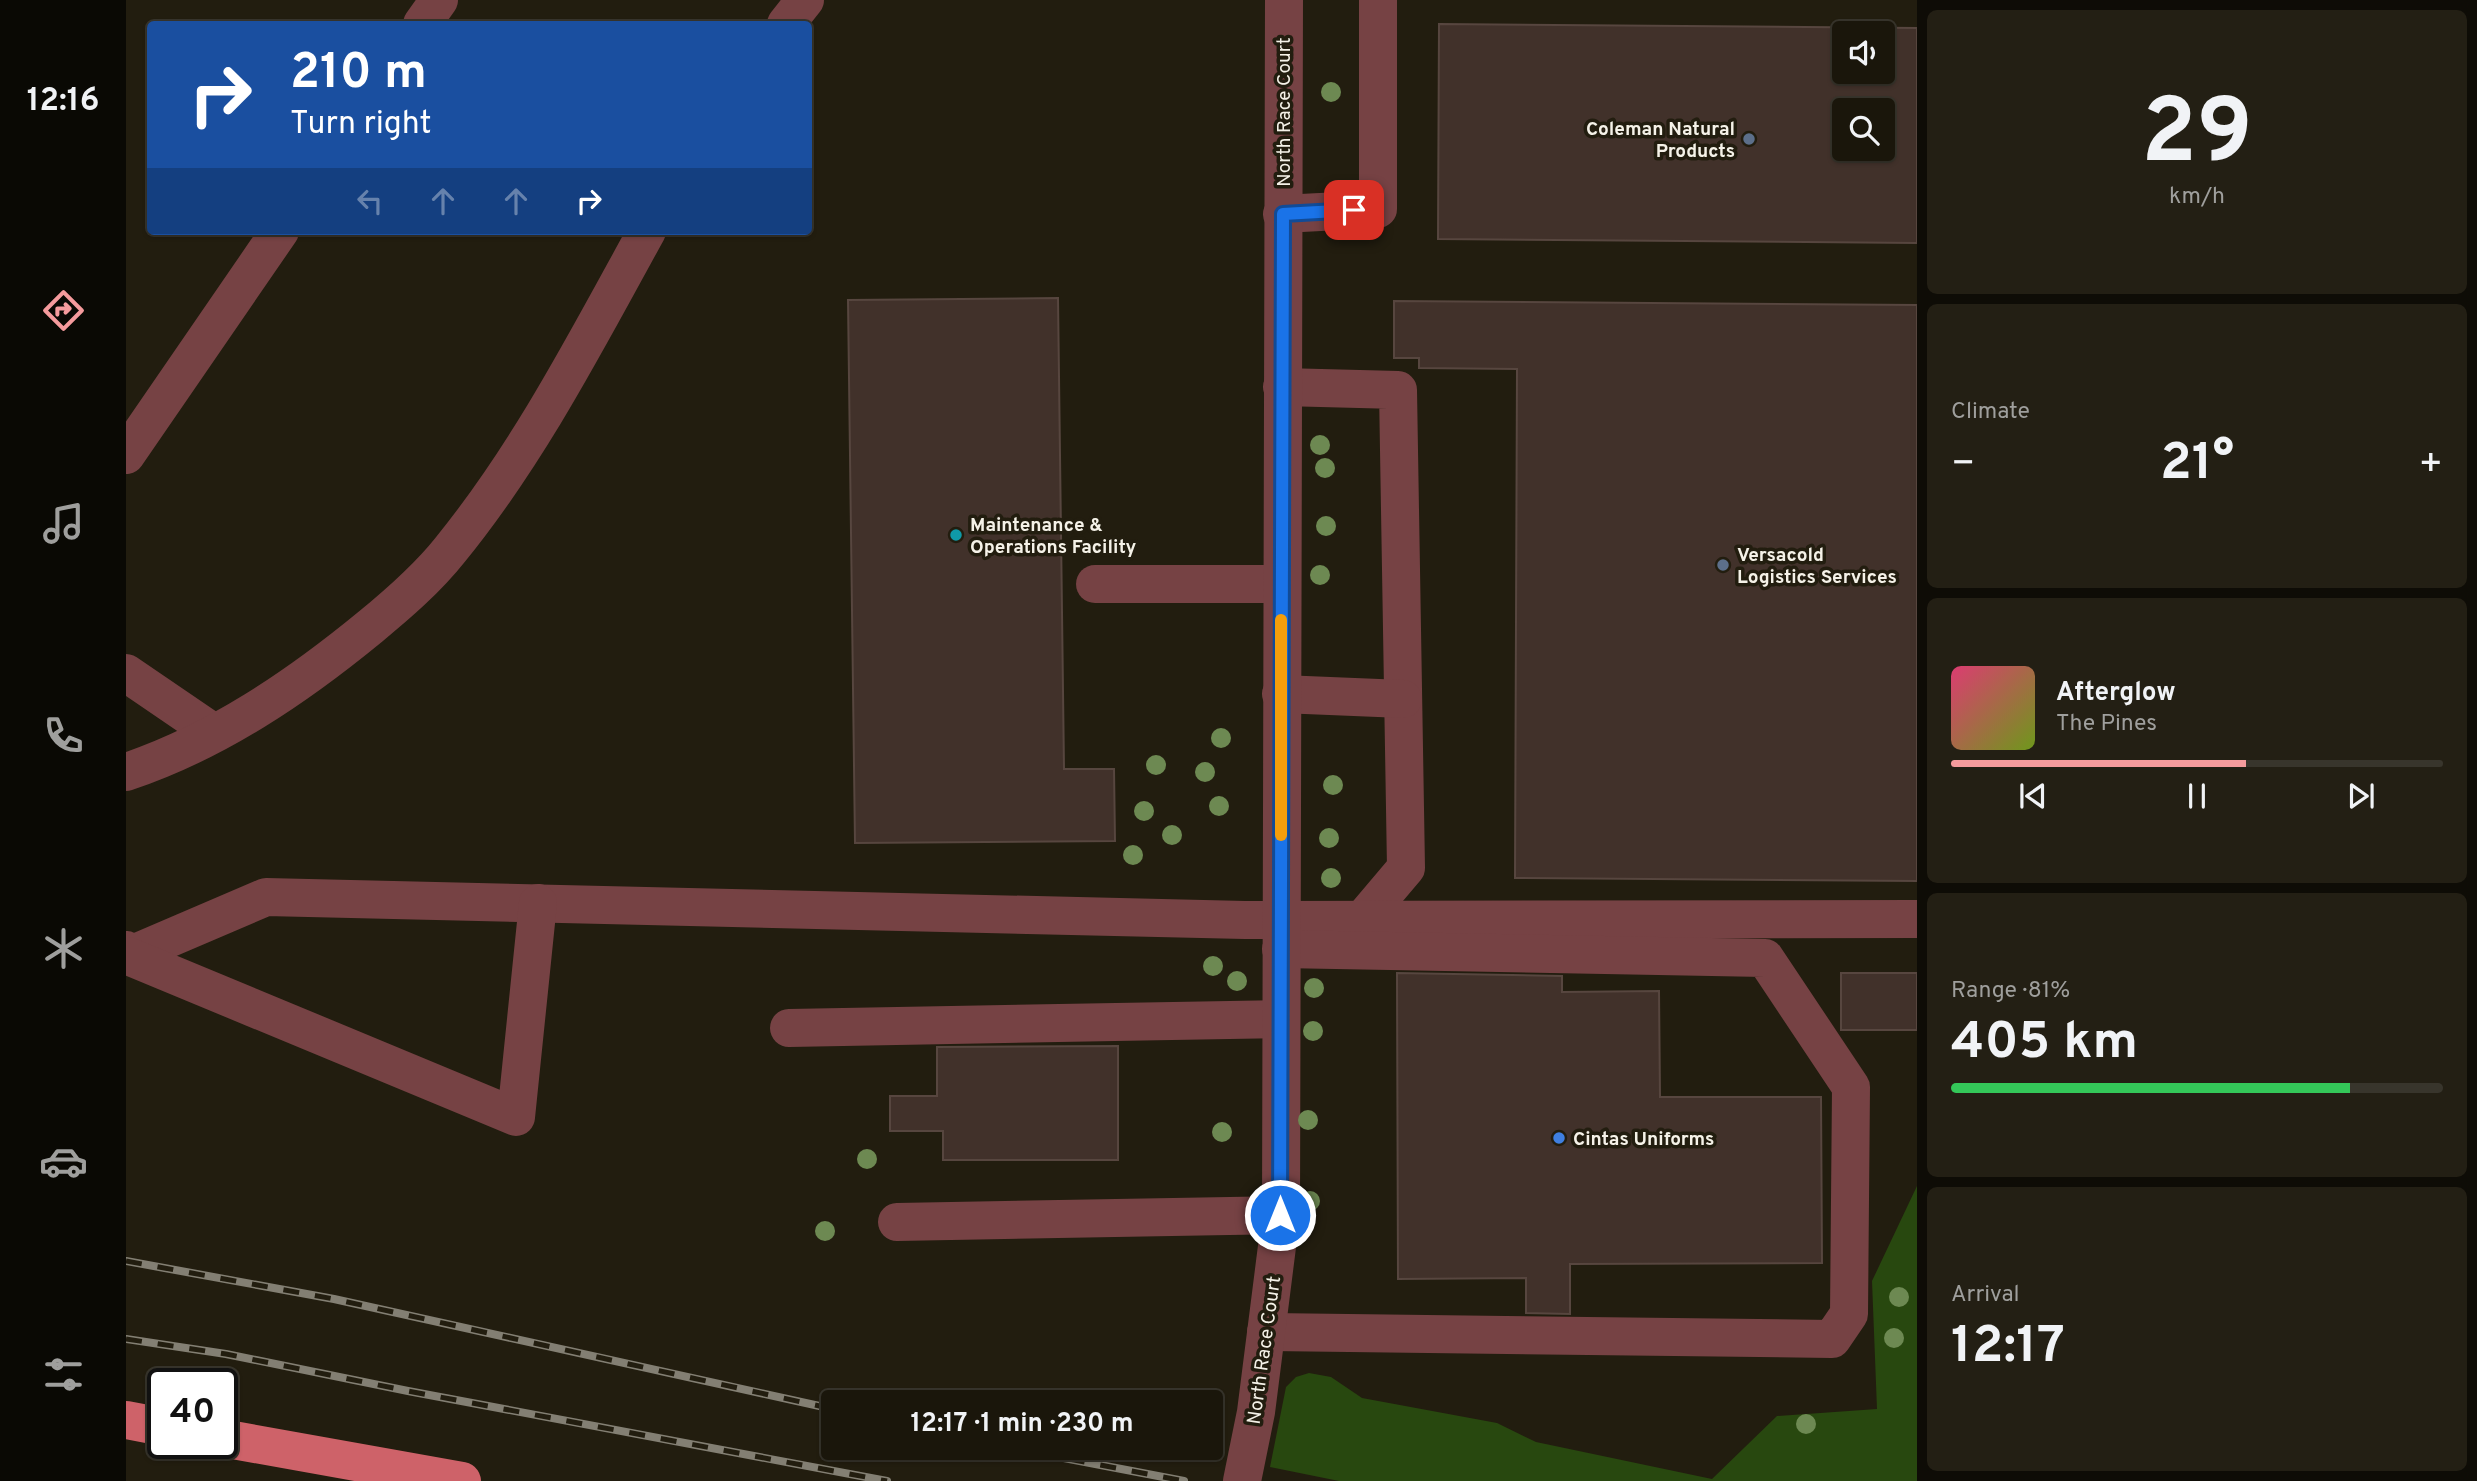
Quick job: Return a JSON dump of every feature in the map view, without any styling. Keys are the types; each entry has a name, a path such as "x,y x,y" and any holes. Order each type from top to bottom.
{"main road":[{"path":"126,1420 147,1424"},
{"path":"238,1441 462,1481"}],"street":[{"path":"424,21 439,0"},
{"path":"788,21 805,0"},
{"name":"North Race Court","path":"1242,1481 1256,1412 1280,1215 1284,0"},
{"path":"1283,214 1378,209 1378,0"},
{"path":"126,455 277,235"},
{"path":"126,772 167,758 214,733 320,667 404,598 449,552 494,492 558,391 645,235"},
{"path":"1282,387 1398,390 1406,868 1362,920"},
{"path":"1095,584 1281,584"},
{"path":"126,673 214,733"},
{"path":"1281,694 1403,699"},
{"path":"127,953 266,897 538,903 1281,934 1765,958 1851,1087 1849,1314 1832,1339 1266,1332"},
{"path":"127,953 516,1117 538,903"},
{"path":"1281,934 1362,920 1917,919"},
{"path":"789,1028 1281,1019"},
{"path":"897,1222 1280,1215"}],"green space":[{"path":"1917,1186 1917,1481 1339,1481 1270,1467 1286,1387 1296,1377 1309,1373 1331,1377 1362,1398 1497,1423 1536,1442 1712,1479 1777,1416 1877,1409 1872,1281"}],"building":[{"path":"1439,24 1832,27 1832,84 1895,84 1895,28 1917,28 1917,243 1438,239"},
{"name":"Maintenance & Operations Facility","path":"1058,298 1064,769 1114,769 1115,841 855,843 848,300"},
{"path":"1394,301 1917,305 1917,881 1515,878 1517,369 1419,368 1419,358 1394,358"},
{"path":"1397,973 1562,976 1562,992 1659,991 1660,1097 1821,1097 1822,1263 1570,1264 1570,1314 1526,1313 1526,1278 1398,1279"},
{"path":"1841,973 1917,973 1917,1030 1841,1030"},
{"path":"1118,1046 1118,1160 943,1160 943,1131 890,1131 890,1096 937,1096 937,1047"}],"railway":[{"path":"126,1261 334,1299 821,1406"},
{"path":"126,1339 226,1354 887,1481"},
{"path":"1074,1460 1184,1481"}],"slow traffic":[{"path":"1281,620 1281,835"}],"place":[{"name":"Coleman Natural Products","path":"1749,139"},
{"name":"Maintenance & Operations Facility","path":"956,535"},
{"name":"Versacold Logistics Services","path":"1723,565"},
{"name":"Cintas Uniforms","path":"1559,1138"}],"route":[{"path":"1280,1215 1283,214 1354,210"}]}
